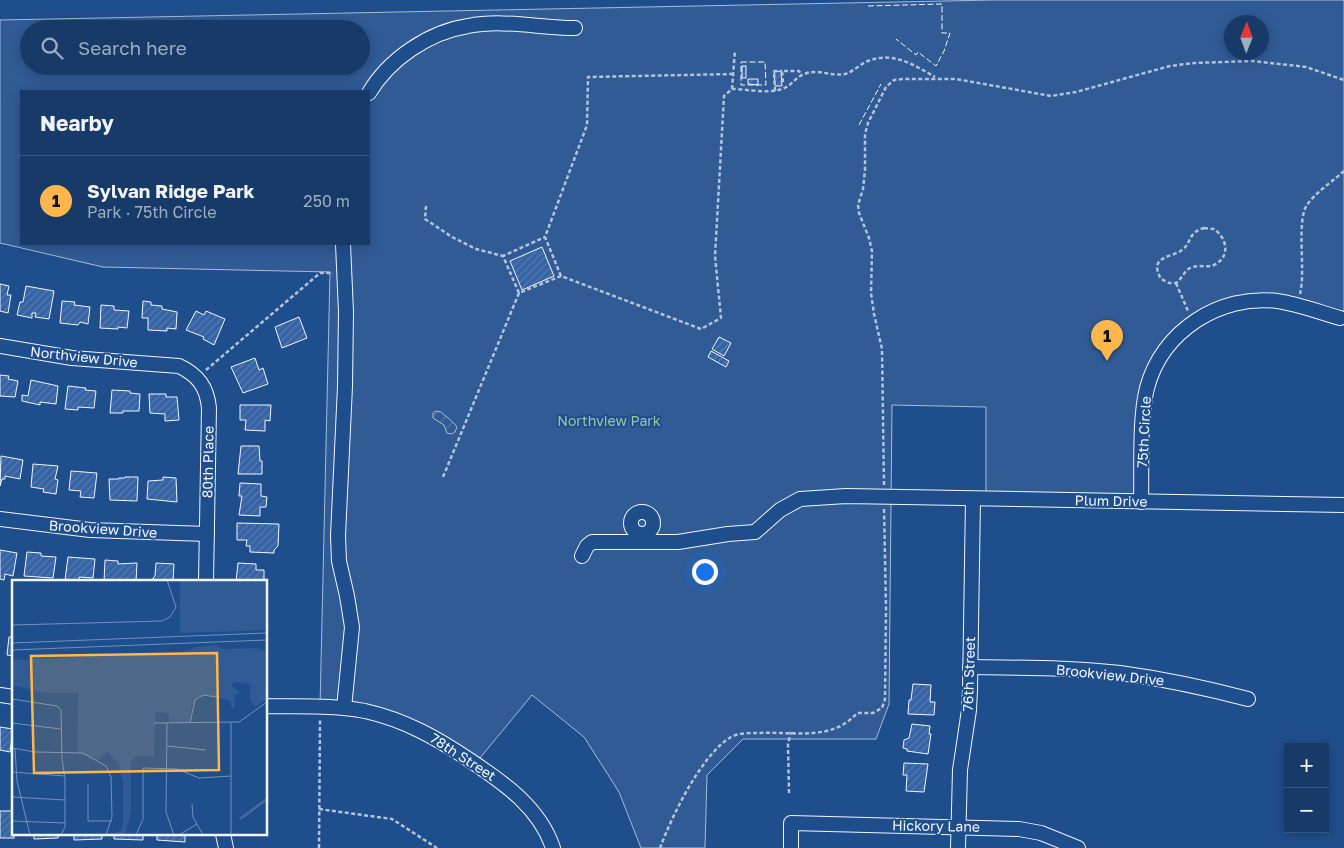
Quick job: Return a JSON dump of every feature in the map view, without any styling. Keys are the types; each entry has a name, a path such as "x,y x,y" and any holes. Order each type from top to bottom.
{"street":[{"path":"370,91 385,71 410,50 440,34 468,26 503,24 575,28"},
{"path":"268,706 344,708 352,627 339,561 338,536 345,386 343,245"},
{"name":"75th Circle","path":"1141,502 1143,418 1147,388 1164,352 1175,338 1207,314 1240,302 1278,301 1340,318"},
{"name":"Northview Drive","path":"0,346 72,358 179,366 198,378"},
{"name":"80th Place","path":"198,378 208,396 209,408 206,580"},
{"name":"Plum Drive","path":"582,556 587,546 592,542 642,537 678,542 754,532 780,510 800,500 846,496 1344,505"},
{"name":"76th Street","path":"958,848 960,770 969,710 973,499"},
{"name":"Brookview Drive","path":"0,519 90,530 207,534"},
{"name":"Brookview Drive","path":"970,667 1062,669 1118,673 1163,679 1248,699"},
{"name":"78th Street","path":"344,708 387,717 431,735 502,781 525,802 543,828 552,848"},
{"name":"Hickory Lane","path":"791,848 791,823 1019,828 1041,833 1078,848"}],"path":[{"path":"732,89 735,50"},
{"path":"443,477 519,293 561,276 701,329 721,318 716,246 724,96 732,89 775,91 784,89 801,74 815,72 833,76 847,74 868,61 885,57 903,59 936,78"},
{"path":"660,848 701,768 717,748 732,736 745,733 825,733 836,730 851,721 858,713 873,713 882,708 885,699 886,608 881,497 882,349 871,293 872,251 858,205 863,189 865,170 865,134 868,122 886,87 894,80 936,78 972,80 1050,96 1076,92 1170,66 1194,63 1253,61 1306,67 1344,80"},
{"path":"775,91 774,71 799,71 801,74"},
{"path":"782,71 783,82"},
{"path":"561,276 545,237 587,125 588,77 733,74"},
{"path":"1296,305 1301,292 1301,224 1305,207 1313,197 1344,171"},
{"path":"426,206 424,218 452,237 476,249 503,256 545,237"},
{"path":"1204,228 1214,229 1222,236 1226,244 1223,257 1211,266 1199,266 1189,269 1176,283 1169,283 1161,279 1157,270 1160,262 1165,257 1181,251 1196,231 1204,228"},
{"path":"503,256 519,293"},
{"path":"198,378 320,273 344,273"},
{"path":"1176,283 1194,322"},
{"path":"319,848 320,708"},
{"path":"789,793 788,744 791,732"},
{"path":"319,809 392,819 437,848"}],"shaded area":[{"name":"Northview Park","path":"994,0 1344,0 1344,319 1278,301 1207,314 1154,370 1141,502 986,498 986,407 892,405 889,704 876,739 743,739 707,775 705,848 641,848 619,792 584,737 532,695 475,764 409,725 320,707 330,272 103,267 0,243 0,20"},
{"path":"436,411 441,412 457,427 455,432 452,434 447,433 444,425 433,418 433,413"}],"building":[{"path":"742,66 746,66 746,78 742,78"},
{"path":"781,71 782,86 775,86 774,72"},
{"path":"748,79 758,79 758,85 748,84"},
{"path":"542,247 554,276 522,290 510,261"},
{"path":"0,284 9,286 7,295 11,295 8,313 0,311"},
{"path":"26,286 54,291 49,319 35,317 36,313 32,313 32,318 17,315 20,302 23,302"},
{"path":"62,301 75,302 74,305 90,307 88,324 80,322 78,325 60,323"},
{"path":"143,301 151,302 151,305 162,306 162,309 177,312 176,329 167,328 167,331 148,330 148,318 142,318"},
{"path":"101,305 114,306 114,310 129,311 127,328 100,328"},
{"path":"196,311 204,315 206,311 225,319 214,345 203,339 204,337 186,330"},
{"path":"299,317 307,338 282,348 275,327"},
{"path":"719,337 731,343 724,356 712,349"},
{"path":"711,351 729,361 726,367 708,357"},
{"path":"255,358 259,370 263,368 268,384 243,393 231,367"},
{"path":"0,375 9,376 8,379 18,381 15,397 0,396"},
{"path":"31,380 58,386 56,404 40,402 40,405 22,401 22,395 28,396"},
{"path":"68,386 96,391 94,408 78,407 78,410 65,409"},
{"path":"112,390 130,391 130,393 140,394 139,411 110,413"},
{"path":"149,394 166,394 166,397 177,397 179,420 165,421 165,414 150,413"},
{"path":"240,405 271,405 270,421 265,420 265,431 245,430 246,420 240,420"},
{"path":"241,446 259,446 262,474 238,474"},
{"path":"1,456 23,460 20,479 5,476 0,486"},
{"path":"33,464 58,466 55,479 58,480 56,494 43,492 44,489 31,487"},
{"path":"71,471 97,473 94,498 80,497 81,491 69,490"},
{"path":"138,477 137,501 110,500 109,479"},
{"path":"163,477 176,478 177,502 147,499 148,481 163,480"},
{"path":"240,483 261,484 261,496 267,497 266,507 260,507 260,516 239,515 242,496 239,496"},
{"path":"237,523 279,524 278,546 274,553 250,552 250,546 246,546 247,540 237,540"},
{"path":"0,550 17,553 13,576 5,574 4,580 0,579"},
{"path":"27,552 41,553 41,556 56,557 53,578 24,576"},
{"path":"68,557 95,559 93,578 79,577 79,580 65,580"},
{"path":"105,560 118,561 118,564 137,563 136,580 104,580"},
{"path":"156,563 174,564 173,580 153,580"},
{"path":"238,563 256,564 256,570 264,570 264,580 236,580"},
{"path":"9,637 12,637 12,656 7,655"},
{"path":"913,684 931,685 930,702 935,702 934,715 908,714"},
{"path":"912,724 930,726 929,734 931,734 928,754 907,751 907,749 903,748 904,740 909,738"},
{"path":"0,727 12,729 10,752 0,750"},
{"path":"904,763 928,764 924,792 906,791 907,775 903,775"},
{"path":"0,811 12,811 12,836 14,838 0,838"},
{"path":"34,836 58,836 58,838 34,839"},
{"path":"74,836 102,836 102,839 74,840"},
{"path":"114,836 143,836 143,840 114,839"},
{"path":"157,836 185,836 185,842 157,840"}],"fence":[{"path":"868,6 942,4 942,33 950,33 944,51 936,66 918,52 916,55 896,39"},
{"path":"741,62 765,62 766,85 741,85 741,62"},
{"path":"859,125 881,84"}],"place":[{"name":"Sylvan Ridge Park","path":"1107,361"}]}
